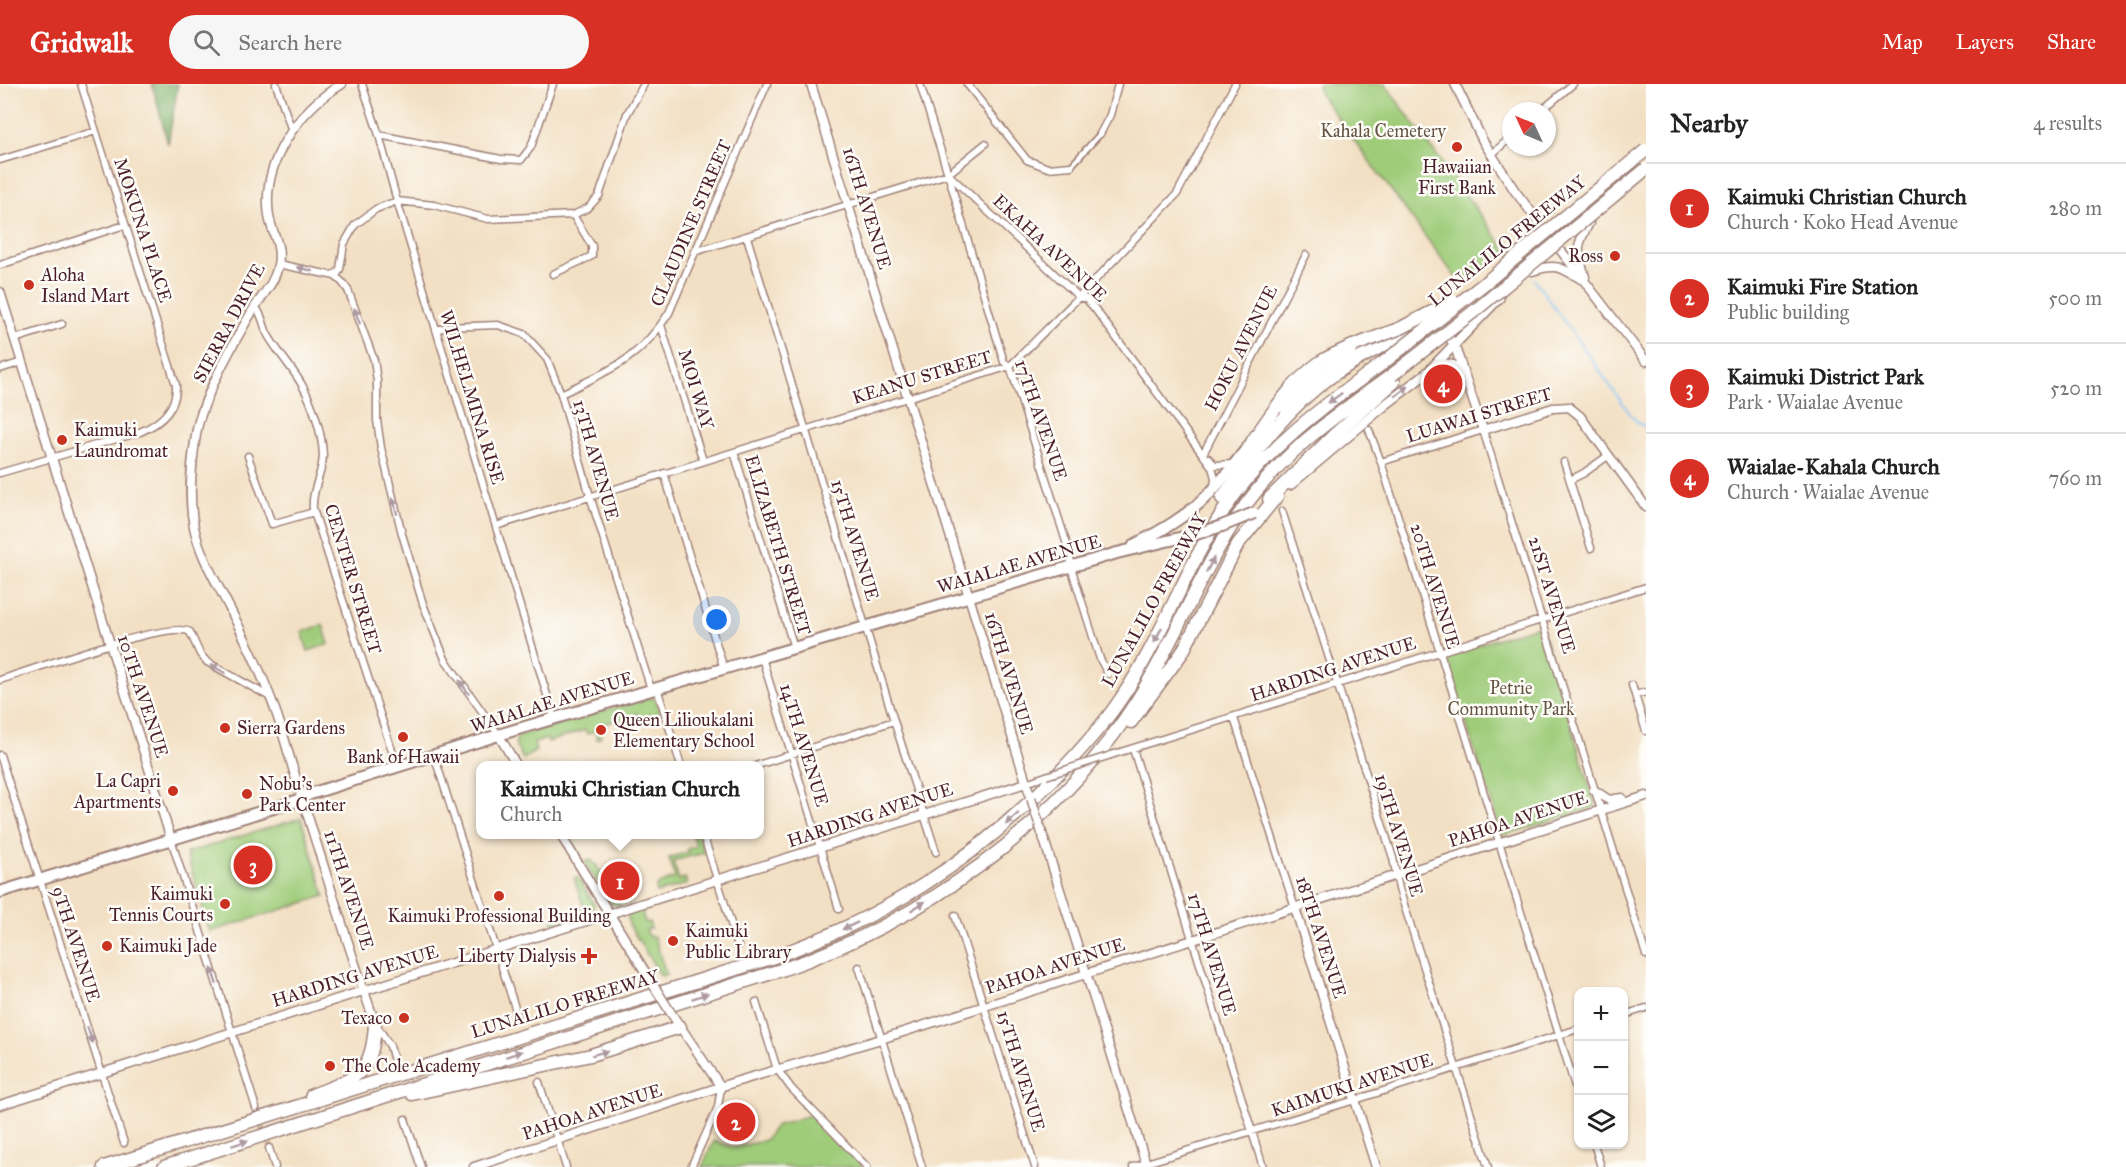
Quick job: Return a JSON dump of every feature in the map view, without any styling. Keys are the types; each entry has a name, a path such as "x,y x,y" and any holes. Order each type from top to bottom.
{"highway":[{"name":"LUNALILO FREEWAY","path":"104,1167 768,959 828,937 869,918 907,896 974,851 1039,794 1093,736 1112,712 1146,659 1218,520 1256,469 1278,445 1309,418 1485,283 1646,150"},
{"name":"LUNALILO FREEWAY","path":"164,1167 784,969 842,946 906,914 968,874 1052,806 1099,754 1136,703 1169,646 1225,536 1260,486 1288,455 1318,429 1393,379 1646,169"},
{"path":"1252,442 1272,412 1303,377 1326,359 1401,328 1485,283"},
{"path":"1175,602 1189,557 1197,541 1216,507 1265,440 1294,408 1332,376 1401,336"},
{"path":"1257,511 1393,379"},
{"path":"1052,806 1109,748 1155,692 1182,653 1238,544 1277,496"},
{"path":"137,1156 274,1109 351,1079 360,1072 370,1057 375,1023"},
{"path":"358,1105 591,1055 680,1028"}],"main road":[{"name":"WAIALAE AVENUE","path":"1117,553 1184,515 1214,488 1290,399 1327,369 1349,356 1401,336 1435,318 1646,143"},
{"name":"WAIALAE AVENUE","path":"0,892 554,718 1117,553 1196,534 1257,511 1426,373 1490,306 1646,176"},
{"path":"1426,373 1445,363 1456,367 1464,376"}],"street":[{"name":"MOKUNA PLACE","path":"51,458 130,436 151,427 160,422 175,400 176,385 81,84"},
{"path":"276,84 292,130"},
{"name":"SIERRA DRIVE","path":"302,798 270,697 195,534 191,504 191,472 201,415 215,382 255,307 271,285 278,264 279,244 269,218 267,197 280,151 292,130 311,107 342,84"},
{"name":"WILHELMINA RISE","path":"362,84 554,718"},
{"path":"379,135 501,159 521,160 531,147 553,84"},
{"path":"331,275 339,271 344,244 355,225 376,209 397,201 434,205 488,219 573,215 588,208 599,196 627,114 644,84"},
{"name":"CLAUDINE STREET","path":"561,394 627,361 642,348 669,313 767,84"},
{"name":"16TH AVENUE","path":"811,84 1146,1165"},
{"name":"EKAHA AVENUE","path":"920,84 948,174 1079,297 1086,299 1095,309 1203,454 1212,468 1215,478 1214,488"},
{"path":"968,84 1027,160 1048,168 1071,166 1100,134 1110,115 1118,84"},
{"name":"KEANU STREET","path":"496,526 1010,366 1177,194 1235,84"},
{"path":"1455,84 1491,154 1515,191 1646,361"},
{"path":"1552,102 1573,84"},
{"path":"0,160 96,131"},
{"path":"694,252 948,174 985,144"},
{"path":"1491,154 1502,145"},
{"name":"17TH AVENUE","path":"948,174 1004,362 1010,366 1070,554 1071,567 1108,674"},
{"path":"553,274 592,256 592,246 573,215"},
{"path":"1586,283 1577,252 1579,241 1589,223"},
{"path":"0,265 125,225"},
{"name":"15TH AVENUE","path":"747,237 936,852"},
{"name":"HOKU AVENUE","path":"1203,454 1306,255"},
{"path":"341,263 350,296 374,360 381,448 423,604 445,658 514,761"},
{"path":"278,264 331,275 342,282 350,296"},
{"path":"1532,271 1553,266 1563,269 1586,283"},
{"name":"10TH AVENUE","path":"0,292 256,1108"},
{"name":"CENTER STREET","path":"255,307 260,313 270,339 302,384 319,431 322,461 313,494 314,512 397,766"},
{"name":"21ST AVENUE","path":"1435,318 1454,344 1483,430 1646,955"},
{"path":"15,339 62,324"},
{"name":"13TH AVENUE","path":"436,330 446,327 498,325 524,334 546,359 561,394 590,496 680,761"},
{"name":"MOI WAY","path":"661,325 703,461"},
{"path":"0,369 22,362"},
{"name":"LUAWAI STREET","path":"1381,462 1552,408 1569,407 1580,416 1646,507"},
{"name":"20TH AVENUE","path":"1369,430 1381,462 1578,1095"},
{"name":"ELIZABETH STREET","path":"734,452 794,648"},
{"name":"EKAHA AVENUE","path":"1203,454 1215,465 1235,464"},
{"path":"1569,480 1584,473 1609,455"},
{"path":"248,456 272,524 314,512"},
{"path":"0,473 51,458"},
{"path":"1564,462 1591,548"},
{"path":"664,473 724,669"},
{"name":"19TH AVENUE","path":"1282,511 1393,858 1396,875 1488,1167"},
{"name":"HARDING AVENUE","path":"0,1105 1646,589"},
{"path":"0,680 152,633 186,630 192,635 204,660 270,697"},
{"name":"14TH AVENUE","path":"762,658 839,909"},
{"path":"1632,685 1646,731"},
{"path":"1635,695 1646,692"},
{"name":"18TH AVENUE","path":"1234,718 1376,1167"},
{"path":"764,762 894,721"},
{"name":"17TH AVENUE","path":"1132,749 1263,1167"},
{"name":"9TH AVENUE","path":"0,755 124,1143"},
{"path":"434,755 517,1014"},
{"path":"1594,790 1612,801 1633,795 1646,795"},
{"name":"PAHOA AVENUE","path":"474,1167 777,1069 882,1039 1192,941 1646,795"},
{"name":"11TH AVENUE","path":"302,798 375,1023 390,1046 393,1057"},
{"path":"563,839 680,1028 721,1087 718,1107 691,1167"},
{"path":"705,839 738,946"},
{"name":"15TH AVENUE","path":"955,915 1035,1167"},
{"path":"859,967 922,1167"},
{"path":"756,1002 777,1069 791,1088 867,1167"},
{"path":"1628,1013 1646,1008"},
{"name":"KAIMUKI AVENUE","path":"1133,1167 1146,1165 1574,1030"},
{"path":"539,1082 566,1167"},
{"path":"405,1119 421,1167"},
{"path":"269,1148 275,1167"},
{"path":"1596,1149 1601,1167"}],"green space":[{"path":"152,84 178,84 168,144"},
{"name":"Kahala Cemetery","path":"1318,84 1385,84 1507,251 1462,286 1319,93"},
{"path":"323,625 329,644 308,651 302,632"},
{"name":"Petrie Community Park","path":"1541,625 1596,807 1502,836 1444,655"},
{"path":"650,697 656,700 660,713 640,718 638,714 598,726 601,737 597,739 595,731 587,734 585,730 548,742 547,739 534,743 536,751 523,759 516,746 516,739 521,735"},
{"path":"301,818 325,896 210,932 186,853"},
{"path":"693,839 699,839 704,853 673,861 679,880 685,878 687,884 657,893 656,887 675,878 669,858 688,852 687,849 696,846"},
{"path":"591,860 599,872 605,870 607,875 602,877 612,893 622,896 630,892 631,901 617,905 611,904 584,862"},
{"path":"578,877 594,904 593,910 590,913 554,924 552,918 557,913 559,917 584,908 574,878"},
{"path":"677,897 678,900 642,911 645,923 649,922 651,928 646,930 649,937 654,936 666,974 661,976 629,925 628,917 642,907"},
{"path":"813,1114 862,1165 860,1167 702,1167 714,1141 735,1148 765,1140 775,1126"}],"waterway":[{"path":"1534,279 1631,415 1639,424 1646,426"}],"tunnel":[{"path":"256,1108 269,1148"}],"place":[{"name":"Hawaiian First Bank","path":"1457,147"},
{"name":"Ross","path":"1615,256"},
{"name":"Aloha Island Mart","path":"29,285"},
{"name":"Waialae-Kahala Church","path":"1443,384"},
{"name":"Kaimuki Laundromat","path":"62,440"},
{"name":"Sierra Gardens","path":"225,728"},
{"name":"Queen Lilioukalani Elementary School","path":"601,730"},
{"name":"Bank of Hawaii","path":"403,737"},
{"name":"La Capri Apartments","path":"173,791"},
{"name":"Nobu's Park Center","path":"247,794"},
{"name":"Kaimuki District Park","path":"253,865"},
{"name":"Kaimuki Christian Church","path":"620,881"},
{"name":"Kaimuki Professional Building","path":"499,896"},
{"name":"Kaimuki Tennis Courts","path":"225,904"},
{"name":"Kaimuki Public Library","path":"673,941"},
{"name":"Kaimuki Jade","path":"107,946"},
{"name":"Liberty Dialysis","path":"589,956"},
{"name":"Texaco","path":"404,1018"},
{"name":"The Cole Academy","path":"330,1066"},
{"name":"Kaimuki Fire Station","path":"736,1122"}]}
